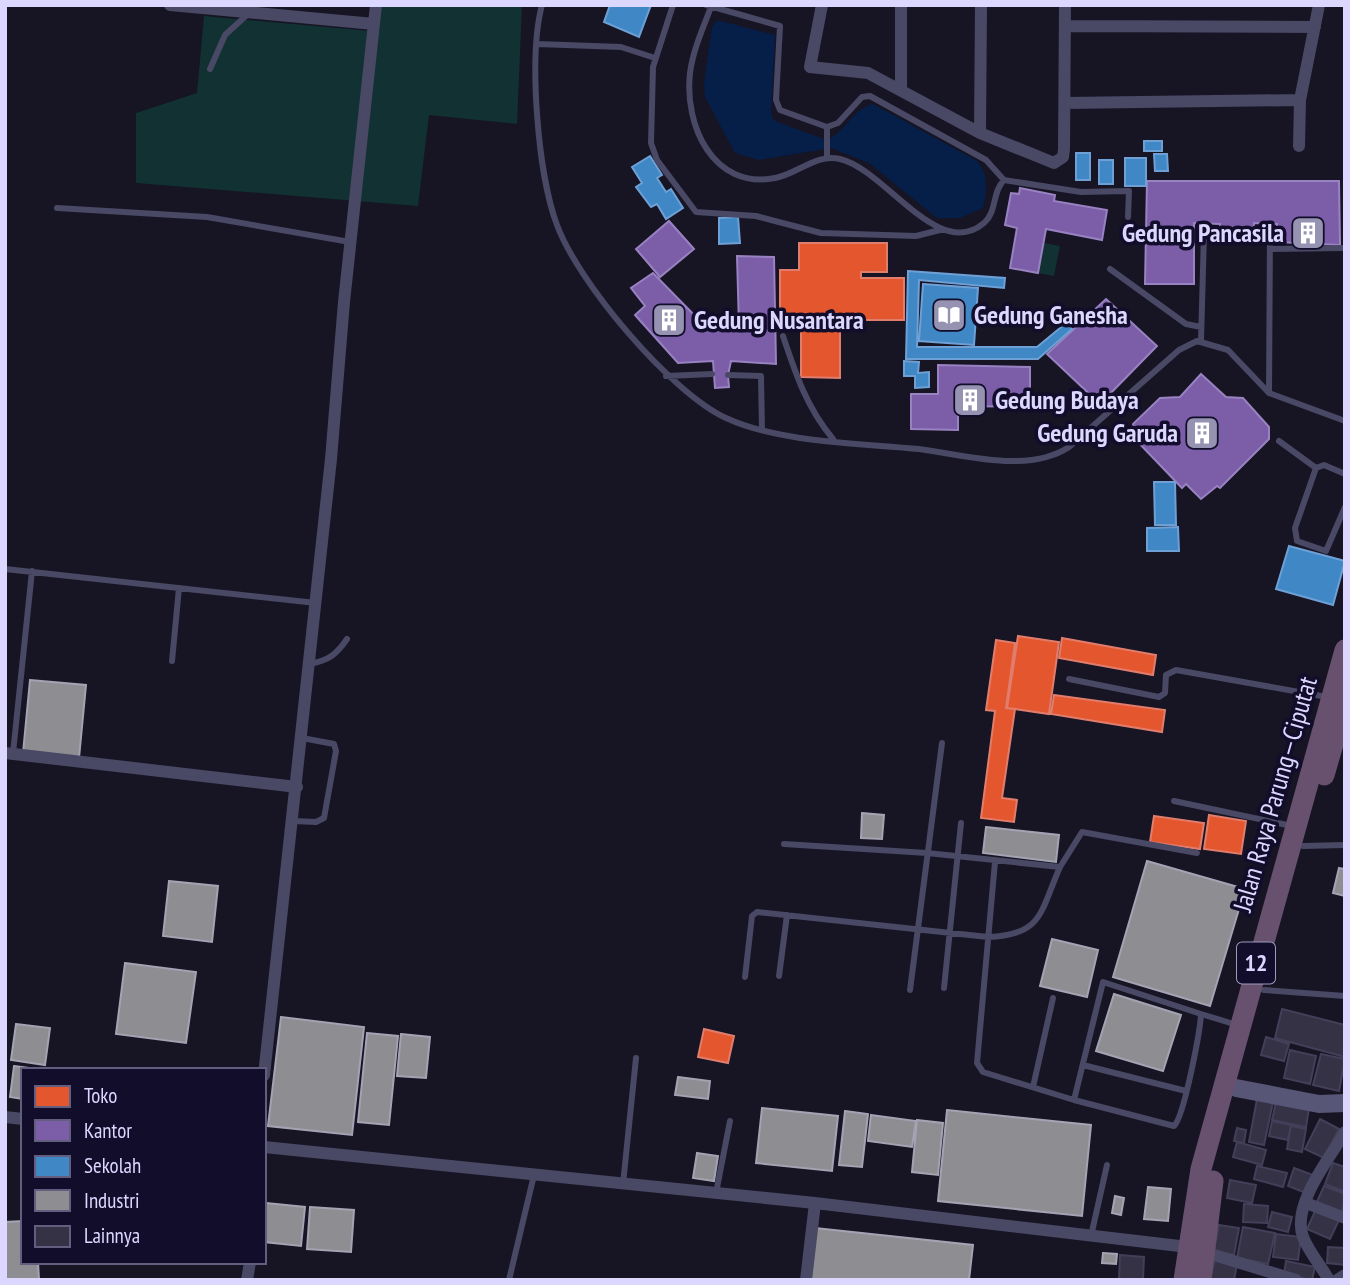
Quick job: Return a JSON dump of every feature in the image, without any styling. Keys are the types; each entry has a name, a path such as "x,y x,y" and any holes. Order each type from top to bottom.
{"highway":[{"name":"Jalan Raya Parung—Ciputat","path":"1200,1280 1197,1249 1202,1169 1239,1026 1299,836 1337,700 1345,650"},
{"name":"Jalan Raya Parung—Ciputat","path":"1184,1280 1197,1249 1214,1172 1264,990 1299,836"}],"street":[{"path":"170,5 249,9 374,24"},
{"path":"265,1068 310,664 350,242 376,5"},
{"path":"822,5 810,67 868,73 901,88 980,133 1055,163 1063,157 1065,5"},
{"path":"901,5 901,88"},
{"path":"980,133 981,5"},
{"path":"1299,146 1300,100 1319,5"},
{"path":"1066,26 1315,27"},
{"path":"1065,103 1300,100"},
{"path":"9,753 297,786"},
{"path":"1236,1088 1319,1104 1345,1103"},
{"path":"1329,1280 1303,1236 1306,1203 1315,1181 1345,1132"},
{"path":"266,1147 815,1203 1197,1249 1296,1280"},
{"path":"806,1280 815,1203"},
{"path":"1306,1203 1345,1218"},
{"path":"1337,1280 1345,1275"}],"lane":[{"path":"542,5 537,44 539,147 548,200 558,229 599,296 666,376 711,410 762,429 834,439 1012,460 1054,457 1084,436 1179,350 1200,342 1228,349 1269,393 1345,421"},
{"path":"673,5 655,58 651,132 653,151 695,212 763,217 821,233 916,236 940,230 973,230 987,221 1004,180"},
{"path":"827,131 777,106 780,26 708,6 692,60 689,86 696,130 714,161 730,172 760,180 792,173 828,154 866,170 911,210 940,230"},
{"path":"210,69 225,35 249,9"},
{"path":"537,44 612,46 655,58"},
{"path":"827,131 862,97 870,96 986,160 1004,180 1081,192 1129,191 1128,217"},
{"path":"827,131 828,154"},
{"path":"57,208 207,217 350,242"},
{"path":"1269,393 1270,232"},
{"path":"1200,342 1203,233"},
{"path":"1271,249 1345,248"},
{"path":"1110,269 1186,324 1201,327"},
{"path":"783,336 801,391 817,420 834,439"},
{"path":"666,376 712,374"},
{"path":"728,375 761,376 762,429"},
{"path":"1279,441 1316,468"},
{"path":"1316,468 1324,465 1345,474"},
{"path":"1316,468 1295,528 1297,541 1326,551 1345,507"},
{"path":"5,569 316,603"},
{"path":"9,753 32,571"},
{"path":"172,661 179,588"},
{"path":"310,664 327,660 337,654 347,639"},
{"path":"1069,679 1160,697 1165,693 1166,675 1176,670 1337,700"},
{"path":"293,821 316,822 324,818 336,751 334,744 302,738"},
{"path":"910,990 942,743"},
{"path":"1174,801 1299,836 1345,845"},
{"path":"944,988 961,823"},
{"path":"745,976 752,916 762,911 988,937 1011,936 1025,932 1036,922 1060,867 1082,832 1197,853"},
{"path":"784,844 927,853 1060,867"},
{"path":"995,862 978,1068 1074,1100 1174,1126 1178,1122 1186,1091 1202,1014"},
{"path":"779,976 787,915"},
{"path":"1074,1100 1103,982 1239,1026"},
{"path":"1264,990 1345,996"},
{"path":"1032,1087 1053,998"},
{"path":"623,1184 636,1058"},
{"path":"1083,1065 1186,1091"},
{"path":"716,1193 730,1121"},
{"path":"1091,1236 1107,1165"},
{"path":"509,1280 534,1175"}],"green space":[{"path":"373,5 522,5 517,124 429,115 418,206 136,183 136,113 197,93 204,16 371,31"},
{"path":"1044,243 1060,246 1054,276 1038,273"}],"water":[{"path":"717,20 775,35 771,110 772,118 777,122 827,140 839,132 860,110 873,104 977,161 984,172 986,183 983,208 960,218 937,218 869,163 831,148 759,160 735,153 705,97 704,83 712,27"}],"building: Toko":[{"path":"799,243 887,243 887,272 861,272 861,278 904,278 904,320 840,320 840,378 801,377 801,320 780,320 780,270 799,270"},
{"path":"1018,636 1059,642 1049,714 1007,708"},
{"path":"1062,638 1156,655 1153,675 1059,658"},
{"path":"996,640 1015,643 1006,708 1015,709 1002,798 1017,800 1014,822 981,818 995,711 986,710"},
{"path":"1054,695 1165,710 1162,732 1051,714"},
{"path":"1209,815 1246,821 1241,854 1204,849"},
{"path":"1154,816 1204,823 1200,849 1150,842"},
{"path":"704,1029 734,1036 728,1063 698,1057"}],"building: Kantor":[{"name":"Gedung Pancasila","path":"1147,181 1339,181 1340,245 1277,242 1277,224 1254,223 1253,244 1221,243 1220,224 1194,223 1194,284 1145,284"},
{"path":"1020,188 1055,195 1054,201 1107,210 1102,240 1046,229 1038,273 1010,268 1017,228 1005,225 1011,193 1019,194"},
{"path":"669,221 694,249 660,277 636,249"},
{"name":"Gedung Nusantara","path":"737,256 774,257 776,364 731,361 729,387 715,388 713,361 678,363 635,315 645,306 631,288 653,273 704,325 739,327"},
{"path":"1106,299 1157,346 1100,404 1047,354"},
{"name":"Gedung Budaya","path":"938,365 1030,367 1030,407 958,406 958,430 911,429 911,394 938,394"},
{"name":"Gedung Garuda","path":"1201,374 1226,397 1243,398 1269,427 1269,439 1220,488 1217,486 1201,499 1186,484 1182,488 1135,439 1133,424 1160,398 1180,397"}],"building: Sekolah":[{"path":"610,5 651,5 639,37 604,22"},
{"path":"1144,141 1162,141 1162,151 1144,151"},
{"path":"1076,153 1090,153 1090,180 1076,180"},
{"path":"1154,154 1167,154 1168,171 1155,171"},
{"path":"650,156 662,175 657,178 666,192 671,189 683,208 666,219 657,204 651,207 636,187 642,183 632,167"},
{"path":"1125,158 1146,158 1146,186 1125,186"},
{"path":"1099,160 1113,160 1113,184 1099,184"},
{"path":"738,217 740,243 719,244 719,218"},
{"path":"908,271 1005,278 1004,288 919,280 917,347 1037,347 1066,323 1072,329 1038,359 906,359"},
{"name":"Gedung Ganesha","path":"923,284 978,288 974,345 919,341"},
{"path":"904,361 919,362 918,373 929,372 929,387 915,388 915,376 904,376"},
{"path":"1154,482 1175,482 1176,525 1155,525"},
{"path":"1178,527 1179,551 1147,551 1147,528"},
{"path":"1289,546 1345,561 1333,605 1276,589"}],"building: Industri":[{"path":"30,680 86,685 79,758 23,753"},
{"path":"862,813 884,815 882,839 861,838"},
{"path":"986,827 1059,835 1056,862 983,853"},
{"path":"1147,861 1245,889 1210,1006 1113,977"},
{"path":"1339,868 1345,869 1345,896 1333,893"},
{"path":"169,881 218,886 212,942 163,936"},
{"path":"1052,939 1098,950 1087,997 1040,986"},
{"path":"125,963 196,972 186,1043 116,1034"},
{"path":"1114,994 1181,1015 1163,1071 1096,1051"},
{"path":"281,1017 364,1027 352,1135 268,1126"},
{"path":"16,1024 50,1028 45,1065 11,1060"},
{"path":"367,1033 398,1036 389,1125 358,1122"},
{"path":"401,1034 430,1037 426,1078 397,1076"},
{"path":"14,1066 29,1068 21,1068 21,1099 10,1097"},
{"path":"678,1077 710,1081 708,1099 675,1095"},
{"path":"762,1108 838,1116 832,1171 756,1163"},
{"path":"947,1110 1091,1125 1082,1216 938,1201"},
{"path":"845,1111 868,1114 862,1167 839,1165"},
{"path":"871,1115 916,1121 912,1147 868,1141"},
{"path":"917,1120 943,1123 938,1175 912,1172"},
{"path":"697,1153 718,1156 714,1181 693,1178"},
{"path":"1148,1187 1171,1189 1168,1221 1144,1219"},
{"path":"1115,1196 1124,1198 1121,1215 1112,1213"},
{"path":"266,1203 305,1207 301,1246 266,1242"},
{"path":"310,1207 354,1210 351,1252 307,1249"},
{"path":"21,1221 21,1264 38,1264 39,1280 5,1280 5,1222"},
{"path":"815,1228 973,1245 969,1280 809,1280"},
{"path":"1103,1253 1117,1254 1116,1264 1102,1263"}],"building: Lainnya":[{"path":"1282,1009 1345,1025 1345,1057 1275,1038"},
{"path":"1266,1037 1289,1044 1284,1061 1261,1055"},
{"path":"1290,1050 1316,1056 1310,1084 1284,1078"},
{"path":"1321,1054 1345,1059 1339,1091 1313,1085"},
{"path":"1257,1099 1273,1102 1264,1145 1249,1142"},
{"path":"1276,1102 1309,1108 1306,1127 1272,1120"},
{"path":"1320,1119 1339,1129 1324,1158 1305,1149"},
{"path":"1272,1121 1291,1125 1288,1140 1269,1136"},
{"path":"1291,1126 1306,1129 1302,1152 1287,1149"},
{"path":"1237,1128 1246,1130 1244,1143 1234,1141"},
{"path":"1237,1142 1266,1150 1262,1165 1233,1157"},
{"path":"1333,1163 1345,1167 1345,1192 1325,1184"},
{"path":"1257,1166 1287,1173 1283,1187 1254,1179"},
{"path":"1294,1168 1313,1175 1306,1193 1288,1186"},
{"path":"1230,1180 1256,1185 1252,1203 1227,1198"},
{"path":"1324,1186 1345,1194 1342,1215 1316,1204"},
{"path":"1244,1204 1268,1206 1267,1223 1243,1222"},
{"path":"1316,1209 1339,1220 1330,1239 1307,1229"},
{"path":"1272,1212 1292,1217 1288,1232 1268,1227"},
{"path":"1219,1225 1239,1228 1234,1255 1214,1251"},
{"path":"1243,1227 1275,1233 1268,1264 1237,1258"},
{"path":"1276,1234 1301,1237 1298,1260 1273,1257"},
{"path":"1328,1247 1345,1248 1345,1265 1327,1263"},
{"path":"1120,1255 1144,1257 1143,1280 1119,1280"},
{"path":"1215,1259 1237,1264 1234,1280 1210,1280"},
{"path":"1286,1261 1315,1267 1312,1280 1284,1274"}],"place":[{"name":"Gedung Pancasila","path":"1308,233"},
{"name":"Gedung Ganesha","path":"949,315"},
{"name":"Gedung Nusantara","path":"669,320"},
{"name":"Gedung Budaya","path":"970,400"},
{"name":"Gedung Garuda","path":"1202,433"}]}
